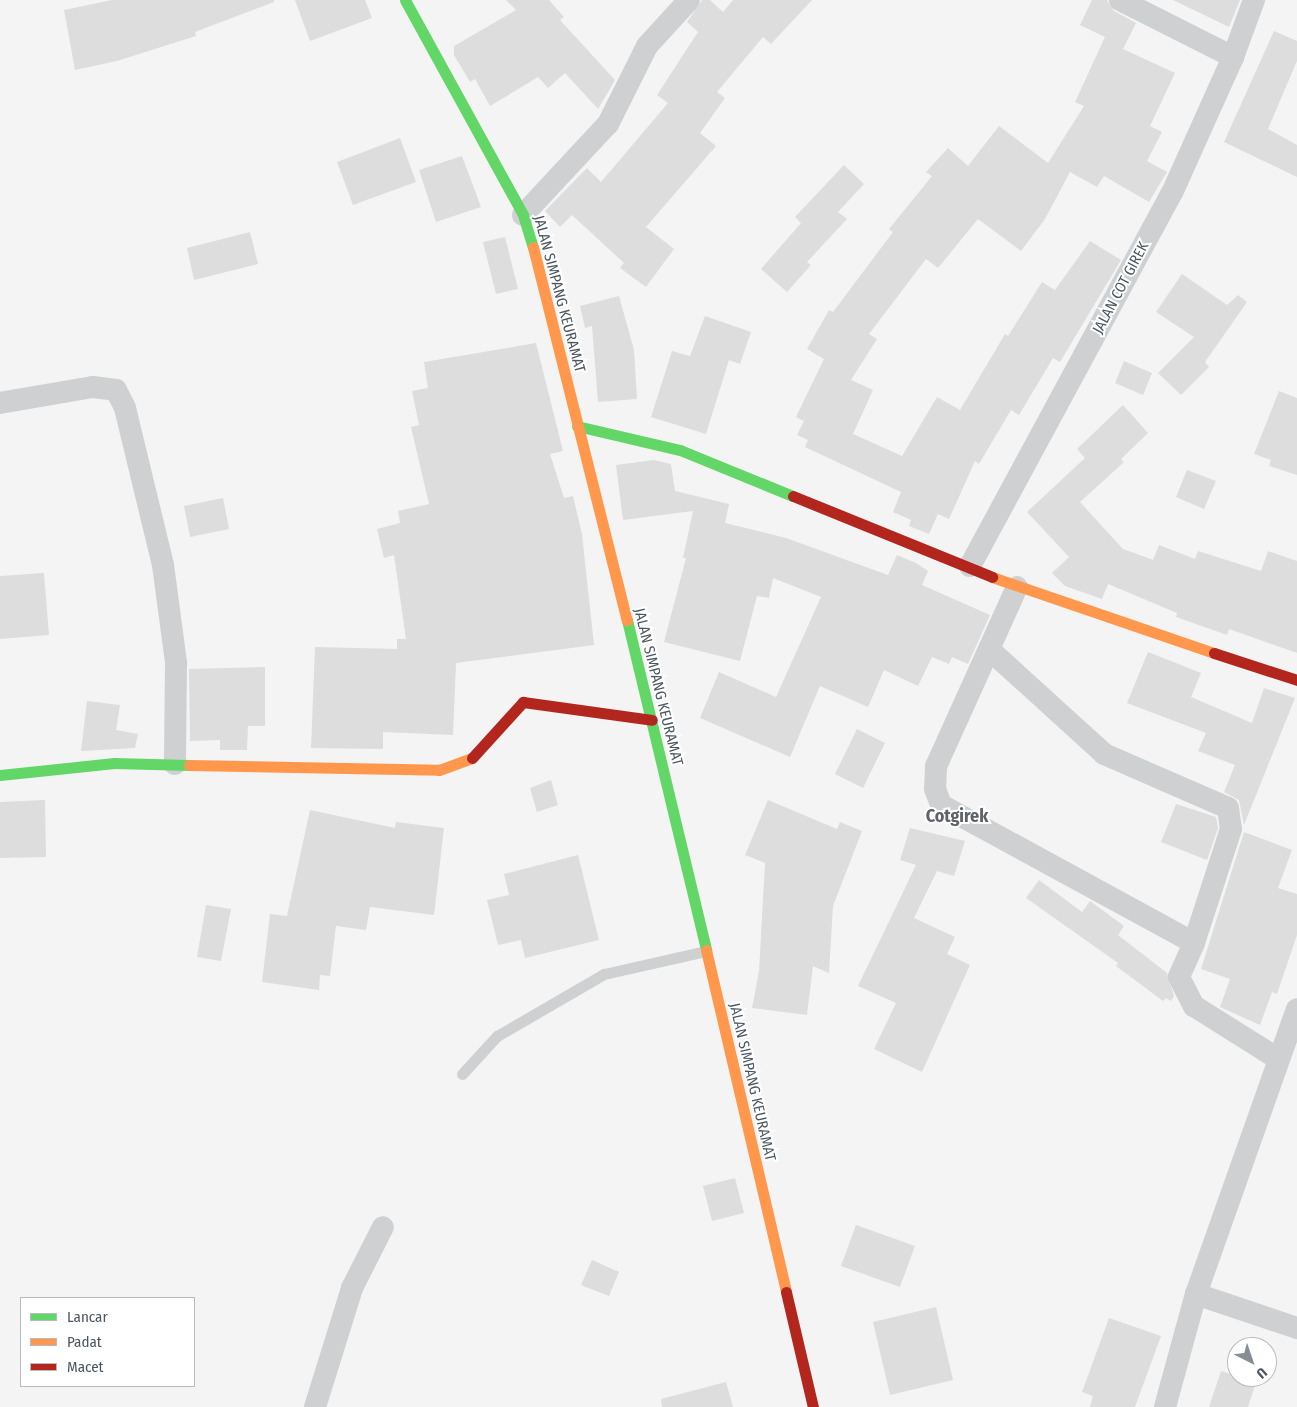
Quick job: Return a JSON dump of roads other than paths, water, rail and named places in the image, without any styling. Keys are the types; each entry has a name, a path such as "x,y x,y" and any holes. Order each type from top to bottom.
{"main road":[{"name":"JALAN SIMPANG KEURAMAT","path":"405,0 523,215 652,720 814,1407"},
{"path":"577,426 680,450 970,566 1017,587 1297,680"},
{"path":"0,775 82,763 439,770 478,756 491,745 517,704 523,702 652,720"}],"street":[{"path":"523,215 608,124 648,46 689,0"},
{"path":"1120,0 1233,57"},
{"name":"JALAN COT GIREK","path":"970,566 1172,193 1233,57 1254,0"},
{"path":"0,403 93,387 116,390 125,408 163,565 176,663 175,764"},
{"path":"1017,587 991,652 936,766 935,789 941,805 1194,944"},
{"path":"991,652 1104,754 1228,808 1231,829 1194,944 1179,977 1186,996 1194,1006 1278,1059"},
{"path":"1165,1407 1196,1294 1278,1059 1293,1033 1297,1009"},
{"path":"315,1407 352,1288 382,1227"},
{"path":"1196,1294 1297,1328"}],"lane":[{"path":"462,1074 497,1036 604,974 706,951"}],"district":[{"name":"Cotgirek","path":"957,816"}]}
